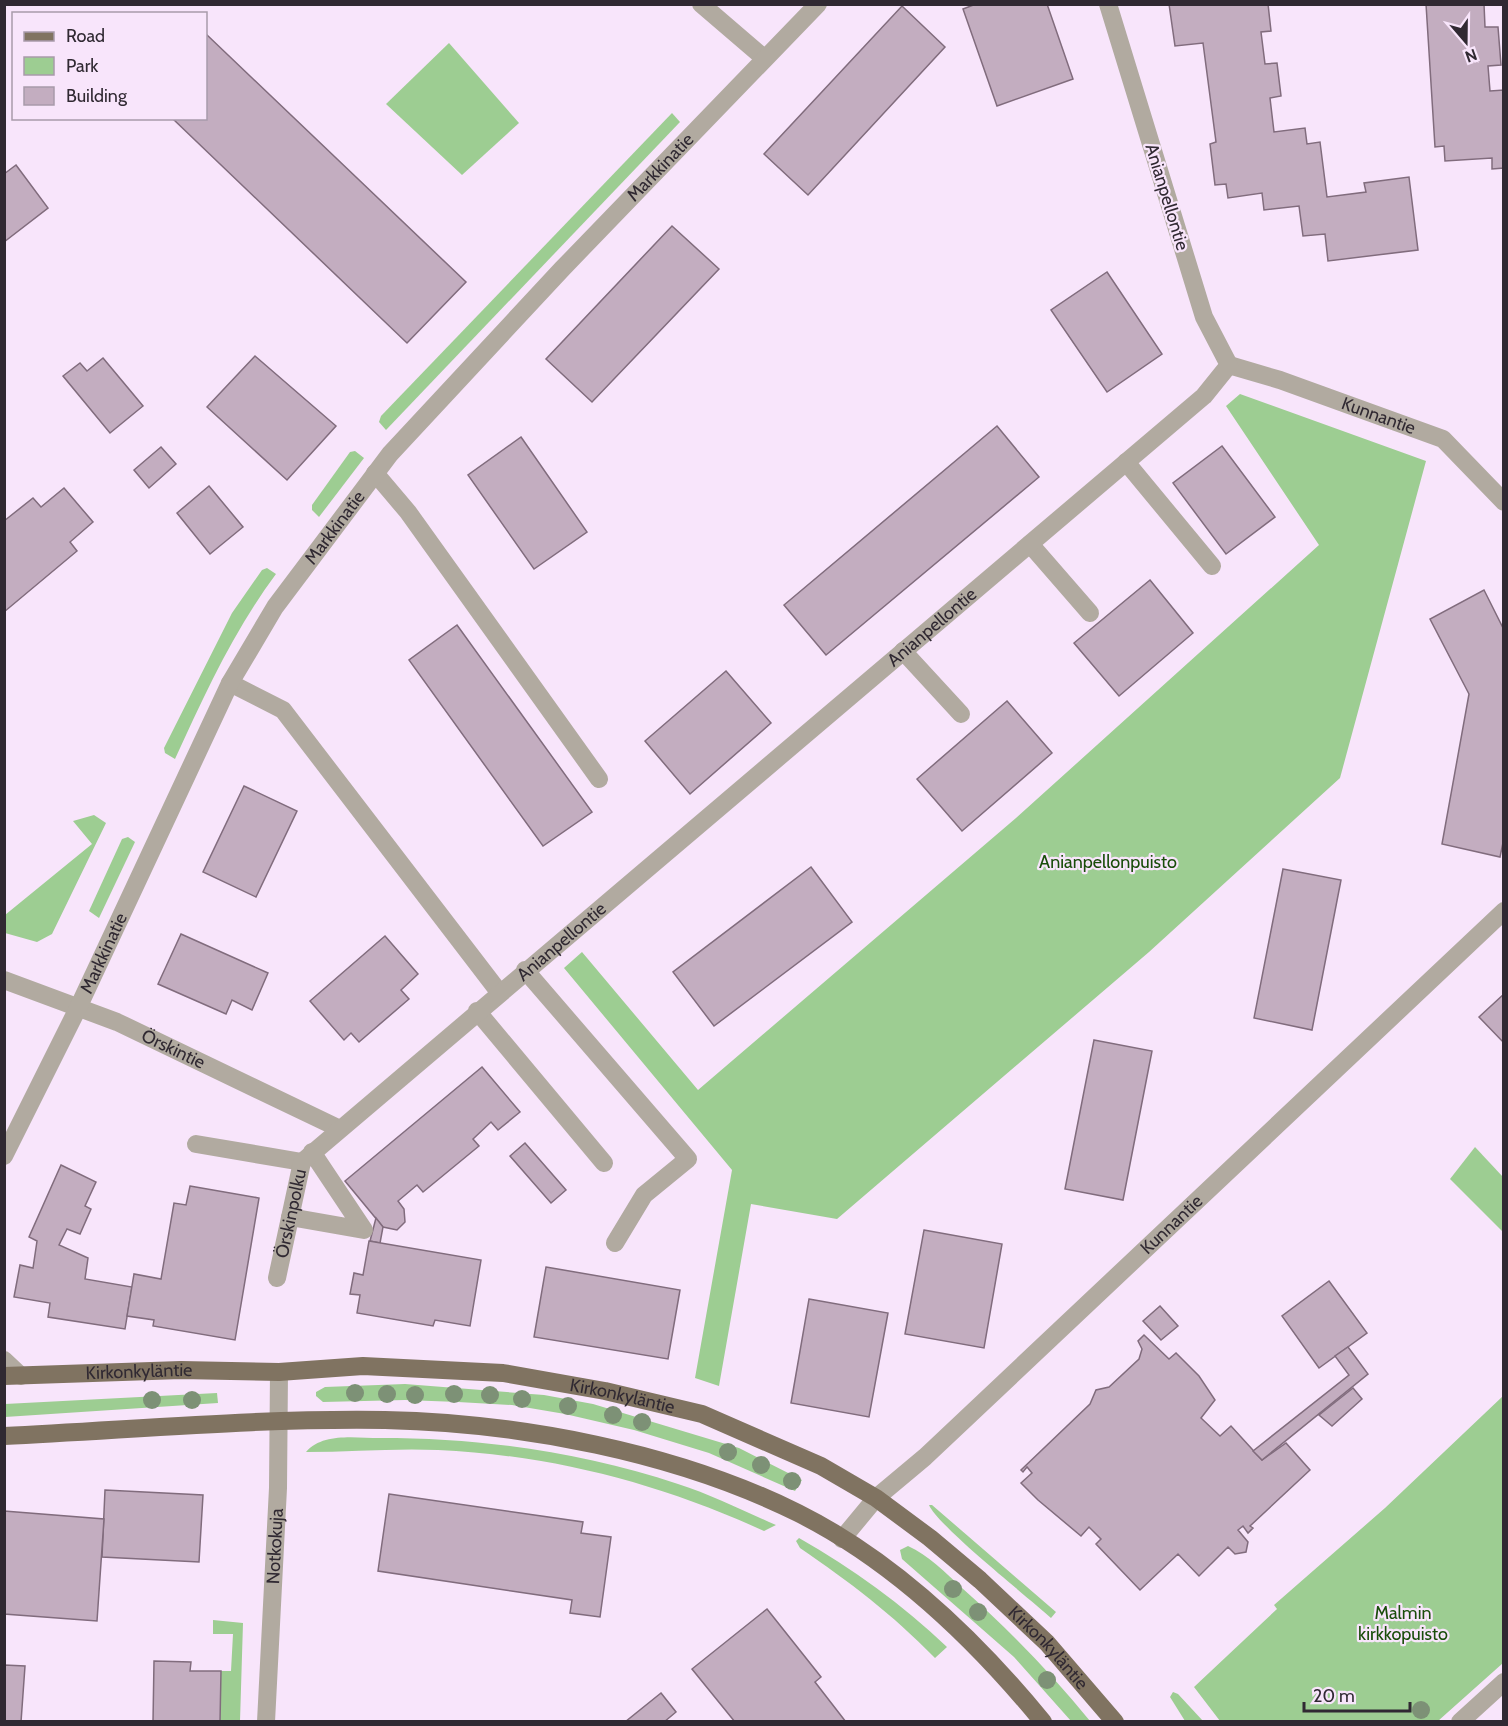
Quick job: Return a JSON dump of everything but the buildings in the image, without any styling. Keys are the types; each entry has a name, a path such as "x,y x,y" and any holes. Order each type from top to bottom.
{"main road":[{"name":"Kirkonkyläntie","path":"13,1376 181,1370 279,1372 363,1366 503,1373 605,1391 702,1414 801,1456 876,1498 981,1580 1047,1643 1115,1722"},
{"path":"4,1436 278,1422 386,1420 495,1429 593,1444 688,1468 799,1514 842,1539 898,1578 949,1621 1008,1679 1043,1722"}],"street":[{"path":"701,4 764,58"},
{"name":"Markkinatie","path":"4,1156 78,1008 230,683 275,607 375,473 562,269 818,4"},
{"name":"Anianpellontie","path":"338,1128 1204,396 1229,365 1204,317 1108,4"},
{"name":"Kunnantie","path":"1229,365 1290,383 1443,440 1503,502"},
{"path":"1126,462 1212,566"},
{"path":"375,473 408,512 599,779"},
{"path":"1029,544 1090,613"},
{"path":"903,651 961,714"},
{"path":"230,683 283,710 499,992"},
{"name":"Kunnantie","path":"842,1539 876,1498 933,1449 1503,911"},
{"path":"525,970 688,1159 644,1195 615,1243"},
{"name":"Örskintie","path":"4,980 117,1022 338,1128"},
{"path":"477,1011 604,1163"},
{"name":"Örskinpolku","path":"276,1278 307,1157 338,1128"},
{"path":"196,1144 307,1157 364,1230 290,1217"},
{"name":"Kirkonkyläntie","path":"4,1360 13,1376"},
{"name":"Notkokuja","path":"266,1722 279,1372"},
{"path":"1460,1722 1503,1682"}],"green space":[{"path":"449,43 519,123 462,175 386,104"},
{"path":"672,113 680,122 386,430 379,422 381,416"},
{"name":"Anianpellonpuisto","path":"1240,394 1426,461 1340,778 1149,952 837,1219 751,1204 719,1386 695,1378 732,1170 564,968 582,952 698,1090 1016,818 1319,545 1226,406"},
{"path":"355,451 364,458 319,517 312,510 312,505 350,452"},
{"path":"267,568 276,574 233,641 175,759 165,753 164,748 232,613 262,570"},
{"path":"94,815 106,823 52,934 37,942 5,933 5,915 92,844 73,821"},
{"path":"128,837 135,842 99,918 89,911 122,839"},
{"path":"1475,1147 1503,1177 1503,1232 1450,1179"},
{"path":"405,1384 544,1395 593,1404 739,1448 802,1480 795,1491 709,1453 634,1430 565,1414 512,1405 458,1402 405,1400 323,1402 316,1396 316,1392 325,1387"},
{"path":"217,1393 218,1403 5,1417 5,1404"},
{"name":"Malmin kirkkopuisto","path":"1503,1396 1503,1663 1438,1721 1220,1721 1194,1687 1277,1609 1274,1605 1385,1508"},
{"path":"351,1437 494,1444 605,1463 691,1488 776,1525 764,1531 686,1499 646,1486 564,1465 523,1458 438,1450 306,1452 321,1441 331,1439"},
{"path":"929,1505 932,1505 1056,1612 1051,1618 965,1544"},
{"path":"799,1538 876,1588 947,1647 935,1658 870,1599 800,1548 796,1541"},
{"path":"908,1546 923,1554 996,1620 1045,1669 1090,1721 1071,1721 1014,1657 902,1559 900,1550"},
{"path":"213,1620 243,1623 240,1721 220,1721 221,1671 231,1671 233,1634 213,1634"},
{"path":"1173,1692 1178,1694 1203,1721 1185,1721 1170,1697"}]}
